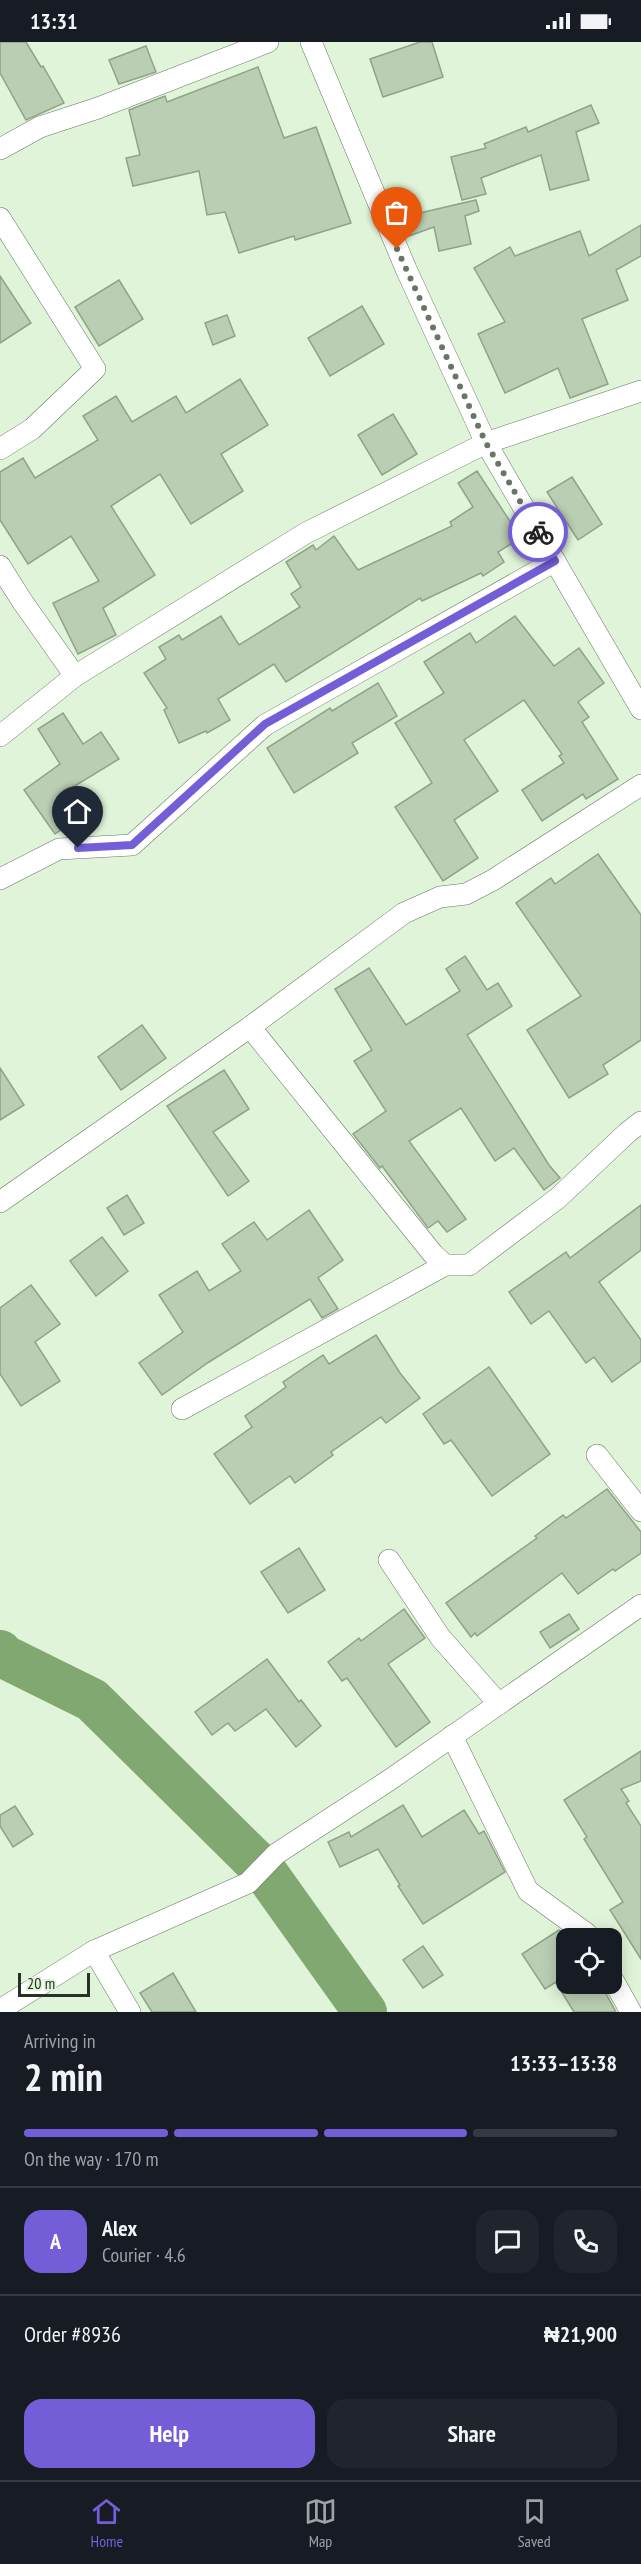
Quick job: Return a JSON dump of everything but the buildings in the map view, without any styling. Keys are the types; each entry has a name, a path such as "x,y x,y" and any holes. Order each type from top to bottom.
{"street":[{"path":"0,149 40,127 98,108 268,42"},
{"path":"311,42 406,269 486,443 641,709"},
{"path":"0,218 95,369 32,429 0,449"},
{"path":"0,736 75,676 306,533 486,443 641,391"},
{"path":"0,879 59,849 132,845 265,724 555,561"},
{"path":"0,566 22,602 75,676"},
{"path":"0,1202 250,1027 404,913 440,897 465,894 493,880 641,785"},
{"path":"250,1027 433,1254 445,1264"},
{"path":"182,1409 445,1264 470,1265 558,1198 641,1122"},
{"path":"597,1455 641,1511"},
{"path":"389,1560 440,1637 498,1704"},
{"path":"0,2010 94,1951 248,1883 276,1854 641,1605"},
{"path":"452,1736 528,1891 579,1928"},
{"path":"94,1951 130,2012"},
{"path":"621,1994 632,2012"}],"waterway":[{"path":"0,1652 1,1655 92,1700 263,1869 365,2012"}],"way so far":[{"path":"397,249 486,443 538,532"}],"route":[{"path":"78,848 132,845 265,724 555,561 538,532"}]}
